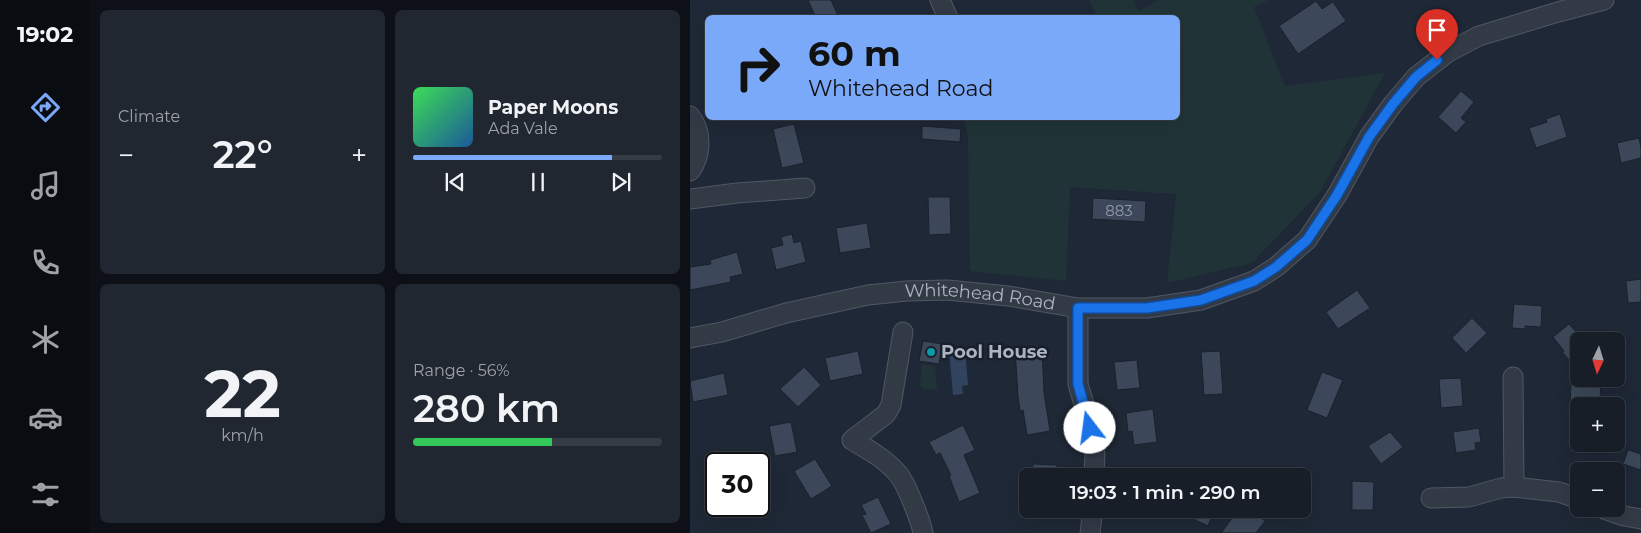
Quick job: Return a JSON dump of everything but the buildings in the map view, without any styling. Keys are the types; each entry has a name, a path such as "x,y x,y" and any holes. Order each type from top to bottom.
{"street":[{"path":"940,0 947,15"},
{"name":"Whitehead Road","path":"690,338 722,332 786,313 868,295 907,290 946,290 1008,296 1078,308 1147,308 1201,300 1254,281 1276,267 1307,240 1337,195 1369,137 1416,77 1448,52 1480,36 1604,0"},
{"path":"690,116 698,128 699,136 697,158 690,171"},
{"path":"690,199 805,188"},
{"path":"1078,308 1078,384 1094,446 1094,468"},
{"path":"903,332 892,405 886,414 852,440 876,454 900,476 921,523 923,533"},
{"path":"1513,377 1514,487"},
{"path":"1430,498 1469,497 1501,488 1514,487 1560,492 1570,496"},
{"path":"1625,516 1641,519"},
{"path":"1090,533 1092,518"}],"green space":[{"path":"1089,0 1134,0 1139,11 1159,0 1268,0 1254,7 1285,86 1385,73 1320,192 1252,263 1167,283 1176,194 1070,187 1066,281 970,271 968,137 964,120 1180,120 1180,15 1096,15"},
{"path":"922,364 935,366 937,390 922,388 920,385"}],"water":[{"path":"965,349 968,385 962,386 963,394 953,395 949,350"}],"place":[{"name":"Pool House","path":"931,352"}],"route":[{"path":"1090,428 1078,384 1078,308 1147,308 1201,300 1254,281 1276,267 1307,240 1337,195 1369,137 1416,77 1437,60"}]}
